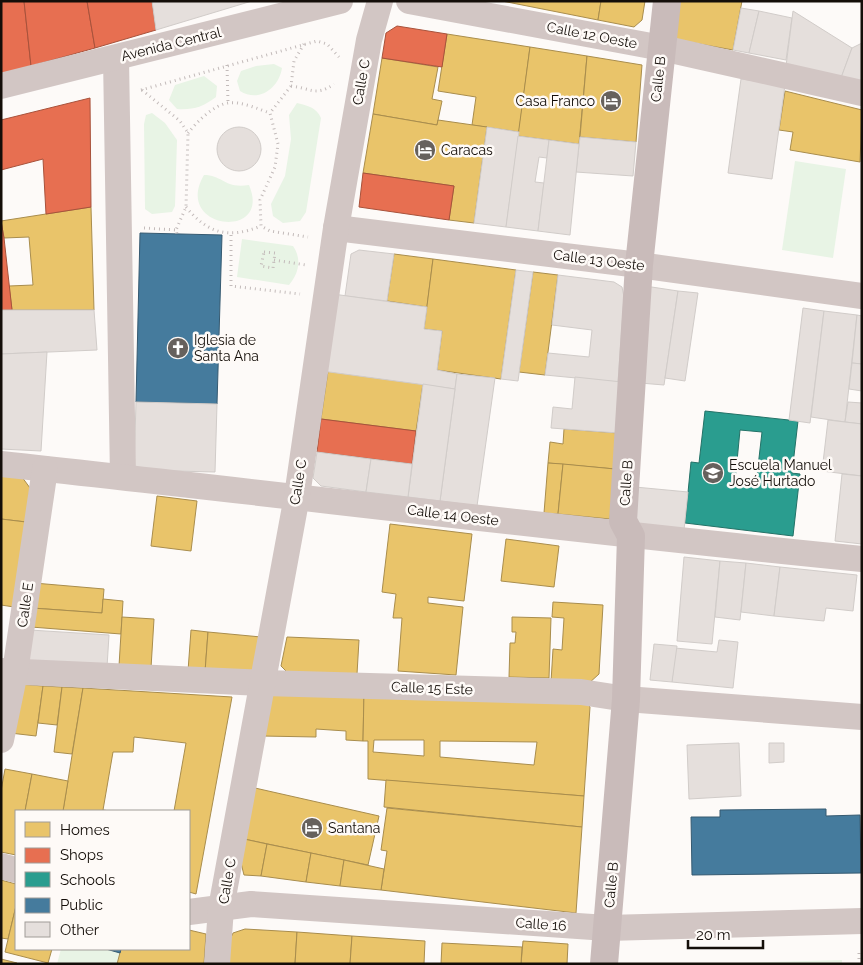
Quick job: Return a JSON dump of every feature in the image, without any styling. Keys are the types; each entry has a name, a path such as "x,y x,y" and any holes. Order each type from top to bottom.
{"street":[{"name":"Avenida Central","path":"1,86 340,1"},
{"name":"Calle C","path":"217,964 221,908 297,496 336,228 369,40 380,1"},
{"name":"Calle 12 Oeste","path":"409,1 662,48 862,93"},
{"name":"Calle B","path":"604,964 626,699 632,536 623,521 639,265 667,1"},
{"path":"116,58 130,89 122,476"},
{"name":"Calle 13 Oeste","path":"336,228 639,265 862,296"},
{"name":"Calle 14 Oeste","path":"1,464 122,476 632,536 862,559"},
{"name":"Calle E","path":"1,740 8,671 45,469"},
{"name":"Calle 15 Este","path":"8,671 264,683 581,692 626,699 862,717"},
{"path":"1,866 15,870"},
{"name":"Calle 16","path":"190,912 251,904 607,928 862,921"}],"path":[{"path":"130,89 305,43 317,41 327,44 338,53"},
{"path":"270,113 291,86 294,61 305,43"},
{"path":"227,65 228,103"},
{"path":"291,86 315,92 325,91 338,78"},
{"path":"130,89 180,121 188,133 186,207 176,230 177,234"},
{"path":"188,133 210,112 228,103 252,106 270,113"},
{"path":"261,226 260,200 276,167 278,144 270,113"},
{"path":"186,207 194,218 231,235 261,226 270,231 312,238"},
{"path":"231,235 231,286 302,294"},
{"path":"264,252 275,254 274,260 272,268 261,266 264,252"},
{"path":"274,260 306,266"},
{"path":"859,953 859,964"}],"green space":[{"path":"274,64 282,68 277,82 267,92 254,95 240,91 237,81 241,71 256,66"},
{"path":"204,76 217,86 216,97 198,107 177,109 169,100 175,85"},
{"path":"297,103 314,109 321,118 306,212 300,221 283,223 273,216 271,204 285,176 291,139 289,115"},
{"path":"152,113 165,123 177,140 175,206 172,212 152,214 145,209 144,124 146,115"},
{"path":"795,161 846,169 833,258 782,250"},
{"path":"204,175 216,177 229,184 249,185 253,203 248,215 237,221 224,222 211,217 201,208 198,194"},
{"path":"242,239 293,246 298,256 298,266 295,276 289,285 237,277"},
{"path":"61,950 110,950 120,953 117,964 57,964"},
{"path":"842,960 842,964 702,964"}],"building: Homes":[{"path":"502,1 601,1 598,20"},
{"path":"601,1 645,1 642,20 634,27 598,20"},
{"path":"678,1 742,1 733,50 672,39"},
{"path":"447,34 530,47 519,132 472,125 476,97 438,91"},
{"path":"530,47 587,56 579,144 518,136"},
{"name":"Casa Franco","path":"587,56 642,65 636,142 580,137"},
{"path":"382,58 438,67 432,99 442,101 437,125 373,114"},
{"path":"785,91 862,110 860,162 790,150 793,132 779,130"},
{"name":"Caracas","path":"373,114 437,125 438,120 487,127 474,223 449,220 454,186 363,173"},
{"path":"91,207 94,310 12,310 9,286 33,285 29,237 4,238 1,221"},
{"path":"394,254 433,259 427,307 387,301"},
{"path":"433,259 516,270 501,379 437,370 442,331 424,329"},
{"path":"533,272 558,275 545,375 519,372"},
{"path":"328,371 423,384 416,431 321,419"},
{"path":"564,429 618,433 615,469 548,463 550,442 563,444"},
{"path":"548,463 563,464 558,514 544,513"},
{"path":"563,464 615,469 610,519 558,514"},
{"path":"1,474 22,477 30,488 26,522 1,519"},
{"path":"157,496 197,501 191,551 151,546"},
{"path":"1,519 26,522 14,607 1,605"},
{"path":"390,524 472,534 464,601 428,597 428,603 463,607 456,675 398,671 402,618 393,618 396,594 382,592"},
{"path":"506,539 559,546 554,587 501,581"},
{"path":"34,583 104,589 102,613 32,608"},
{"path":"103,599 123,601 121,634 31,627 32,608 102,613"},
{"path":"553,602 603,605 599,674 588,684 551,682 553,649 562,650 564,618 552,617"},
{"path":"122,617 154,619 151,668 119,666"},
{"path":"512,617 551,618 549,678 509,677 510,643 515,643 516,632 512,632"},
{"path":"191,630 208,632 205,672 188,671"},
{"path":"208,632 261,637 257,676 205,672"},
{"path":"287,637 359,640 357,674 288,673 281,666"},
{"path":"19,684 43,686 36,736 10,733"},
{"path":"43,686 62,687 57,725 38,723"},
{"path":"62,687 83,688 72,754 54,752"},
{"path":"83,688 232,697 196,894 190,892 190,810 174,810 186,743 134,737 133,752 113,752 103,810 63,810"},
{"path":"268,690 364,692 363,741 346,740 346,731 316,729 316,737 262,736"},
{"path":"364,692 582,697 590,707 584,796 368,779 368,741 363,741","holes":["374,740 424,740 424,756 373,752","440,741 537,742 534,765 440,757"]},
{"path":"5,769 32,774 25,810 15,810 15,855 1,852 1,791"},
{"path":"32,774 68,781 63,810 25,810"},
{"path":"386,780 584,796 582,827 384,807"},
{"name":"Santana","path":"255,788 379,816 368,865 244,839"},
{"path":"387,808 582,827 576,913 381,890 387,851 381,850"},
{"path":"244,839 267,844 261,876 244,875 240,859"},
{"path":"267,844 311,853 306,882 261,876"},
{"path":"311,853 344,860 340,886 306,882"},
{"path":"344,860 384,869 381,890 340,886"},
{"path":"1,880 15,884 15,910 8,939 1,938"},
{"path":"15,910 15,950 52,950 48,963 5,952"},
{"path":"245,929 297,932 295,964 226,964 228,944 233,933"},
{"path":"190,930 206,934 204,964 117,964 121,950 190,950"},
{"path":"297,932 352,936 350,964 295,964"},
{"path":"352,936 425,941 424,964 350,964"},
{"path":"523,941 568,944 567,964 521,964"},
{"path":"442,943 522,947 521,964 441,964"},
{"path":"1,959 17,963 17,964 1,964"}],"building: Shops":[{"path":"1,1 24,1 31,66 1,75"},
{"path":"24,1 87,1 95,48 31,66"},
{"path":"87,1 152,1 156,30 95,48"},
{"path":"397,26 447,34 442,67 382,58 386,33"},
{"path":"90,98 91,207 46,214 43,159 1,170 1,120"},
{"path":"363,173 454,186 449,220 359,207"},
{"path":"1,221 4,238 12,310 1,310"},
{"path":"321,419 416,431 412,464 317,452"}],"building: Schools":[{"name":"Escuela Manuel José Hurtado","path":"705,411 798,421 792,473 800,474 793,536 685,523 691,462 699,463","holes":["740,430 762,432 756,484 735,482"]}],"building: Public":[{"name":"Iglesia de Santa Ana","path":"140,233 222,235 217,404 136,402"},
{"path":"826,809 826,816 860,815 861,873 692,875 691,817 720,817 720,810"},
{"path":"110,950 121,950 120,953"}],"building: Other":[{"path":"152,1 252,1 156,30"},
{"path":"741,8 759,11 749,53 733,50"},
{"path":"759,11 792,18 786,60 749,53"},
{"path":"793,11 852,48 841,78 786,66"},
{"path":"862,43 862,82 841,78 852,48"},
{"path":"741,79 785,85 772,179 728,173"},
{"path":"239,127 255,133 261,149 255,165 239,171 223,165 217,149 223,133"},
{"path":"487,127 519,132 506,227 474,223"},
{"path":"518,136 549,140 547,158 539,157 535,182 544,183 538,231 506,227"},
{"path":"580,137 636,142 633,176 576,172"},
{"path":"549,140 579,144 570,235 538,231"},
{"path":"359,250 394,254 387,301 345,296 351,254"},
{"path":"516,270 533,272 518,381 501,379"},
{"path":"558,275 614,282 622,287 624,297 618,382 545,375 548,353 589,357 592,330 552,325"},
{"path":"645,286 678,291 664,385 640,383"},
{"path":"678,291 698,293 685,381 665,378"},
{"path":"333,294 427,307 424,329 442,331 437,370 457,374 455,389 322,371"},
{"path":"803,308 824,311 810,423 789,420"},
{"path":"1,310 94,310 97,350 1,354"},
{"path":"824,311 857,315 845,422 811,417"},
{"path":"857,315 862,316 862,364 852,363"},
{"path":"47,352 41,451 1,449 1,354"},
{"path":"852,363 862,364 862,391 849,389"},
{"path":"457,374 495,378 477,506 440,501"},
{"path":"575,377 622,382 618,433 551,428 553,407 572,409"},
{"path":"423,384 455,389 440,501 408,497"},
{"path":"136,402 217,404 215,472 134,470"},
{"path":"848,402 862,403 862,424 845,422"},
{"path":"828,420 862,424 862,476 822,471"},
{"path":"317,452 371,459 366,492 321,486 313,478"},
{"path":"371,459 412,464 408,497 366,492"},
{"path":"842,474 862,476 862,544 835,541"},
{"path":"635,487 688,492 684,530 631,525"},
{"path":"684,557 720,561 712,644 677,641"},
{"path":"720,561 746,563 740,620 715,617"},
{"path":"746,563 780,567 774,616 741,612"},
{"path":"780,567 857,575 853,611 826,608 824,621 774,616"},
{"path":"30,630 109,635 107,667 28,662"},
{"path":"719,640 738,642 733,688 672,682 675,648 717,652"},
{"path":"654,644 677,646 672,682 650,680"},
{"path":"739,743 741,796 689,799 687,745"},
{"path":"769,743 784,743 784,762 769,763"}],"place":[{"name":"Casa Franco","path":"611,101"},
{"name":"Caracas","path":"425,150"},
{"name":"Iglesia de Santa Ana","path":"178,348"},
{"name":"Escuela Manuel José Hurtado","path":"713,473"},
{"name":"Santana","path":"312,828"}]}
